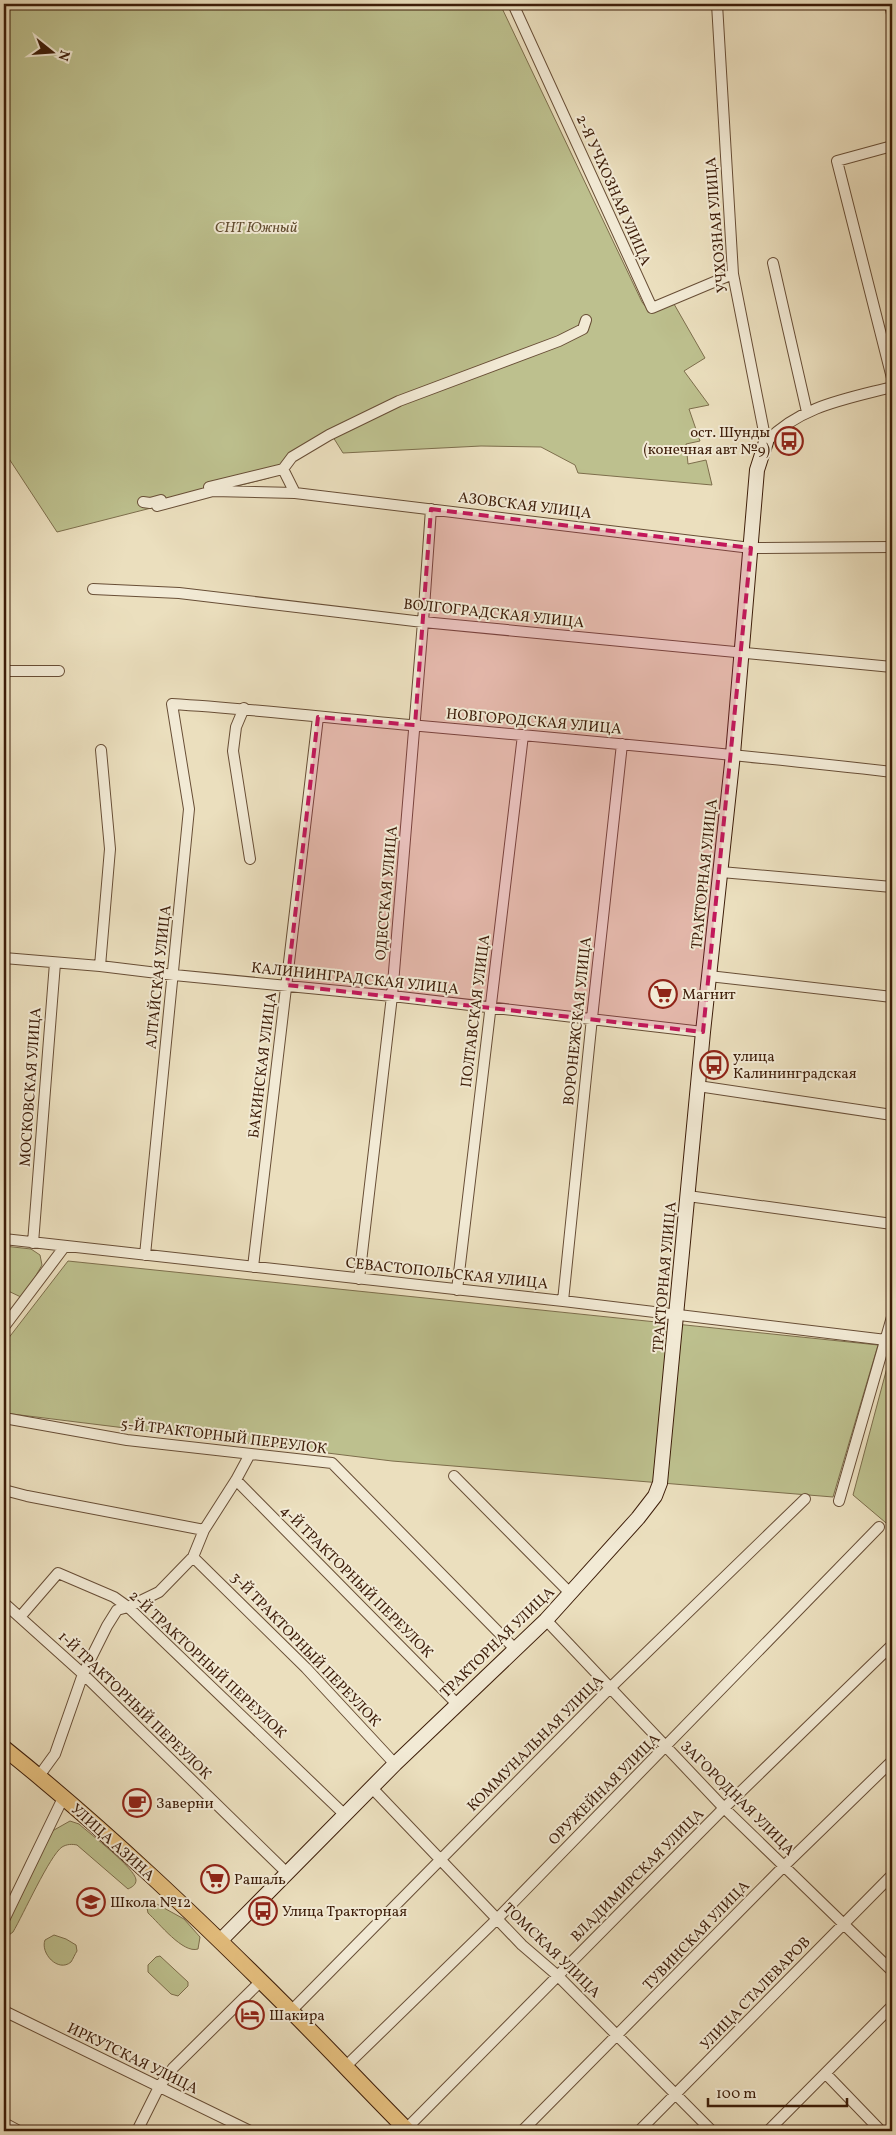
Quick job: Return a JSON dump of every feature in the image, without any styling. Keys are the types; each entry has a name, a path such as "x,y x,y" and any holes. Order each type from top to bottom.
{"main road":[{"name":"УЛИЦА АЗИНА","path":"4,1748 40,1776 111,1839 220,1941 407,2130"}],"street":[{"name":"2-Я УЧХОЗНАЯ УЛИЦА","path":"513,4 652,308 732,274"},
{"name":"УЧХОЗНАЯ УЛИЦА","path":"717,4 732,274 766,442"},
{"path":"890,4 892,14"},
{"path":"892,146 837,161 892,378"},
{"path":"773,262 807,412"},
{"path":"143,502 150,503 283,468 292,457 329,435 399,401 559,340 582,329 586,320"},
{"path":"766,442 779,428 807,412 821,406 892,387"},
{"name":"ТРАКТОРНАЯ УЛИЦА","path":"220,1941 395,1764 571,1594 638,1518 655,1496 660,1483 703,1032 733,754 757,470 766,442"},
{"path":"283,468 295,493"},
{"name":"АЗОВСКАЯ УЛИЦА","path":"157,506 213,491 295,493 751,548 892,547"},
{"name":"ОДЕССКАЯ УЛИЦА","path":"359,1279 392,996 431,509"},
{"name":"ВОЛГОГРАДСКАЯ УЛИЦА","path":"93,589 179,593 423,622 892,667"},
{"path":"4,671 59,671"},
{"name":"НОВГОРОДСКАЯ УЛИЦА","path":"172,704 244,708 318,717 733,754 892,772"},
{"name":"АЛТАЙСКАЯ УЛИЦА","path":"145,1255 190,809 172,704"},
{"path":"244,708 236,727 233,751 250,859"},
{"name":"БАКИНСКАЯ УЛИЦА","path":"253,1267 318,717"},
{"name":"ПОЛТАВСКАЯ УЛИЦА","path":"457,1290 523,735"},
{"name":"ВОРОНЕЖСКАЯ УЛИЦА","path":"563,1301 622,744"},
{"path":"100,966 110,849 102,750"},
{"path":"721,872 892,888"},
{"name":"КАЛИНИНГРАДСКАЯ УЛИЦА","path":"4,958 392,996 703,1032"},
{"name":"МОСКОВСКАЯ УЛИЦА","path":"33,1243 55,963"},
{"path":"709,976 892,997"},
{"path":"698,1086 892,1115"},
{"path":"688,1196 892,1224"},
{"name":"СЕВАСТОПОЛЬСКАЯ УЛИЦА","path":"4,1239 677,1314 886,1340"},
{"path":"4,1327 65,1246"},
{"path":"839,1501 892,1317"},
{"name":"5-Й ТРАКТОРНЫЙ ПЕРЕУЛОК","path":"4,1418 127,1440 332,1463 515,1649"},
{"path":"40,1776 55,1754 83,1674 117,1610 128,1607 158,1592 193,1557 204,1530 250,1454"},
{"path":"454,1476 571,1594"},
{"name":"4-Й ТРАКТОРНЫЙ ПЕРЕУЛОК","path":"236,1480 457,1704"},
{"path":"4,1490 204,1530"},
{"name":"КОММУНАЛЬНАЯ УЛИЦА","path":"291,2011 610,1688 805,1499"},
{"name":"ОРУЖЕЙНАЯ УЛИЦА","path":"345,2067 497,1919 667,1747 879,1526"},
{"name":"3-Й ТРАКТОРНЫЙ ПЕРЕУЛОК","path":"193,1557 306,1668 395,1764"},
{"name":"2-Й ТРАКТОРНЫЙ ПЕРЕУЛОК","path":"20,1617 58,1573 114,1597 128,1607 345,1815"},
{"name":"1-Й ТРАКТОРНЫЙ ПЕРЕУЛОК","path":"4,1603 83,1674 287,1873"},
{"name":"ЗАГОРОДНАЯ УЛИЦА","path":"546,1620 724,1808 892,1971"},
{"name":"ВЛАДИМИРСКАЯ УЛИЦА","path":"407,2130 724,1808 892,1645"},
{"name":"ТУВИНСКАЯ УЛИЦА","path":"522,2131 784,1866 892,1761"},
{"name":"ТОМСКАЯ УЛИЦА","path":"372,1788 522,1945 558,1976 712,2131"},
{"path":"5,1914 63,1798"},
{"name":"УЛИЦА СТАЛЕВАРОВ","path":"639,2131 676,2096 892,1875"},
{"path":"137,2131 159,2087 173,2068 260,1982"},
{"path":"768,2131 892,2006"},
{"name":"ИРКУТСКАЯ УЛИЦА","path":"4,2011 250,2131"},
{"path":"826,2074 882,2131"},
{"path":"4,2123 20,2131"}],"highlighted area":[{"path":"431,509 751,548 703,1032 287,985 318,717 415,725"}],"green space":[{"name":"СНТ Южный","path":"4,4 500,4 642,302 649,311 657,311 674,304 705,358 684,371 709,405 689,409 700,441 686,444 688,464 706,460 712,485 578,473 575,465 541,447 481,446 343,453 333,437 301,452 269,478 57,532 4,451"},
{"path":"4,1246 31,1249 40,1255 42,1265 23,1298 4,1289"},
{"path":"68,1261 878,1345 833,1497 392,1461 4,1413 4,1344"},
{"path":"892,1349 892,1528 853,1495"},
{"path":"70,1821 79,1824 121,1860 134,1875 135,1883 128,1889 77,1845 64,1846 51,1861 13,1932 5,1938 8,1918 47,1837 54,1830"},
{"path":"153,1902 184,1919 200,1937 198,1949 185,1947 178,1942 148,1913 149,1903"},
{"path":"54,1935 76,1945 77,1951 71,1962 66,1965 61,1965 51,1960 45,1950 45,1940"},
{"path":"160,1956 188,1982 188,1986 178,1996 171,1994 148,1972 148,1965 156,1957"}],"place":[{"name":"ост. Шунды (конечная авт №9)","path":"789,441"},
{"name":"Магнит","path":"663,994"},
{"name":"улица Калининградская","path":"714,1065"},
{"name":"Заверни","path":"137,1803"},
{"name":"Рашаль","path":"215,1879"},
{"name":"Школа №12","path":"91,1902"},
{"name":"Улица Тракторная","path":"263,1911"},
{"name":"Шакира","path":"250,2015"}]}
